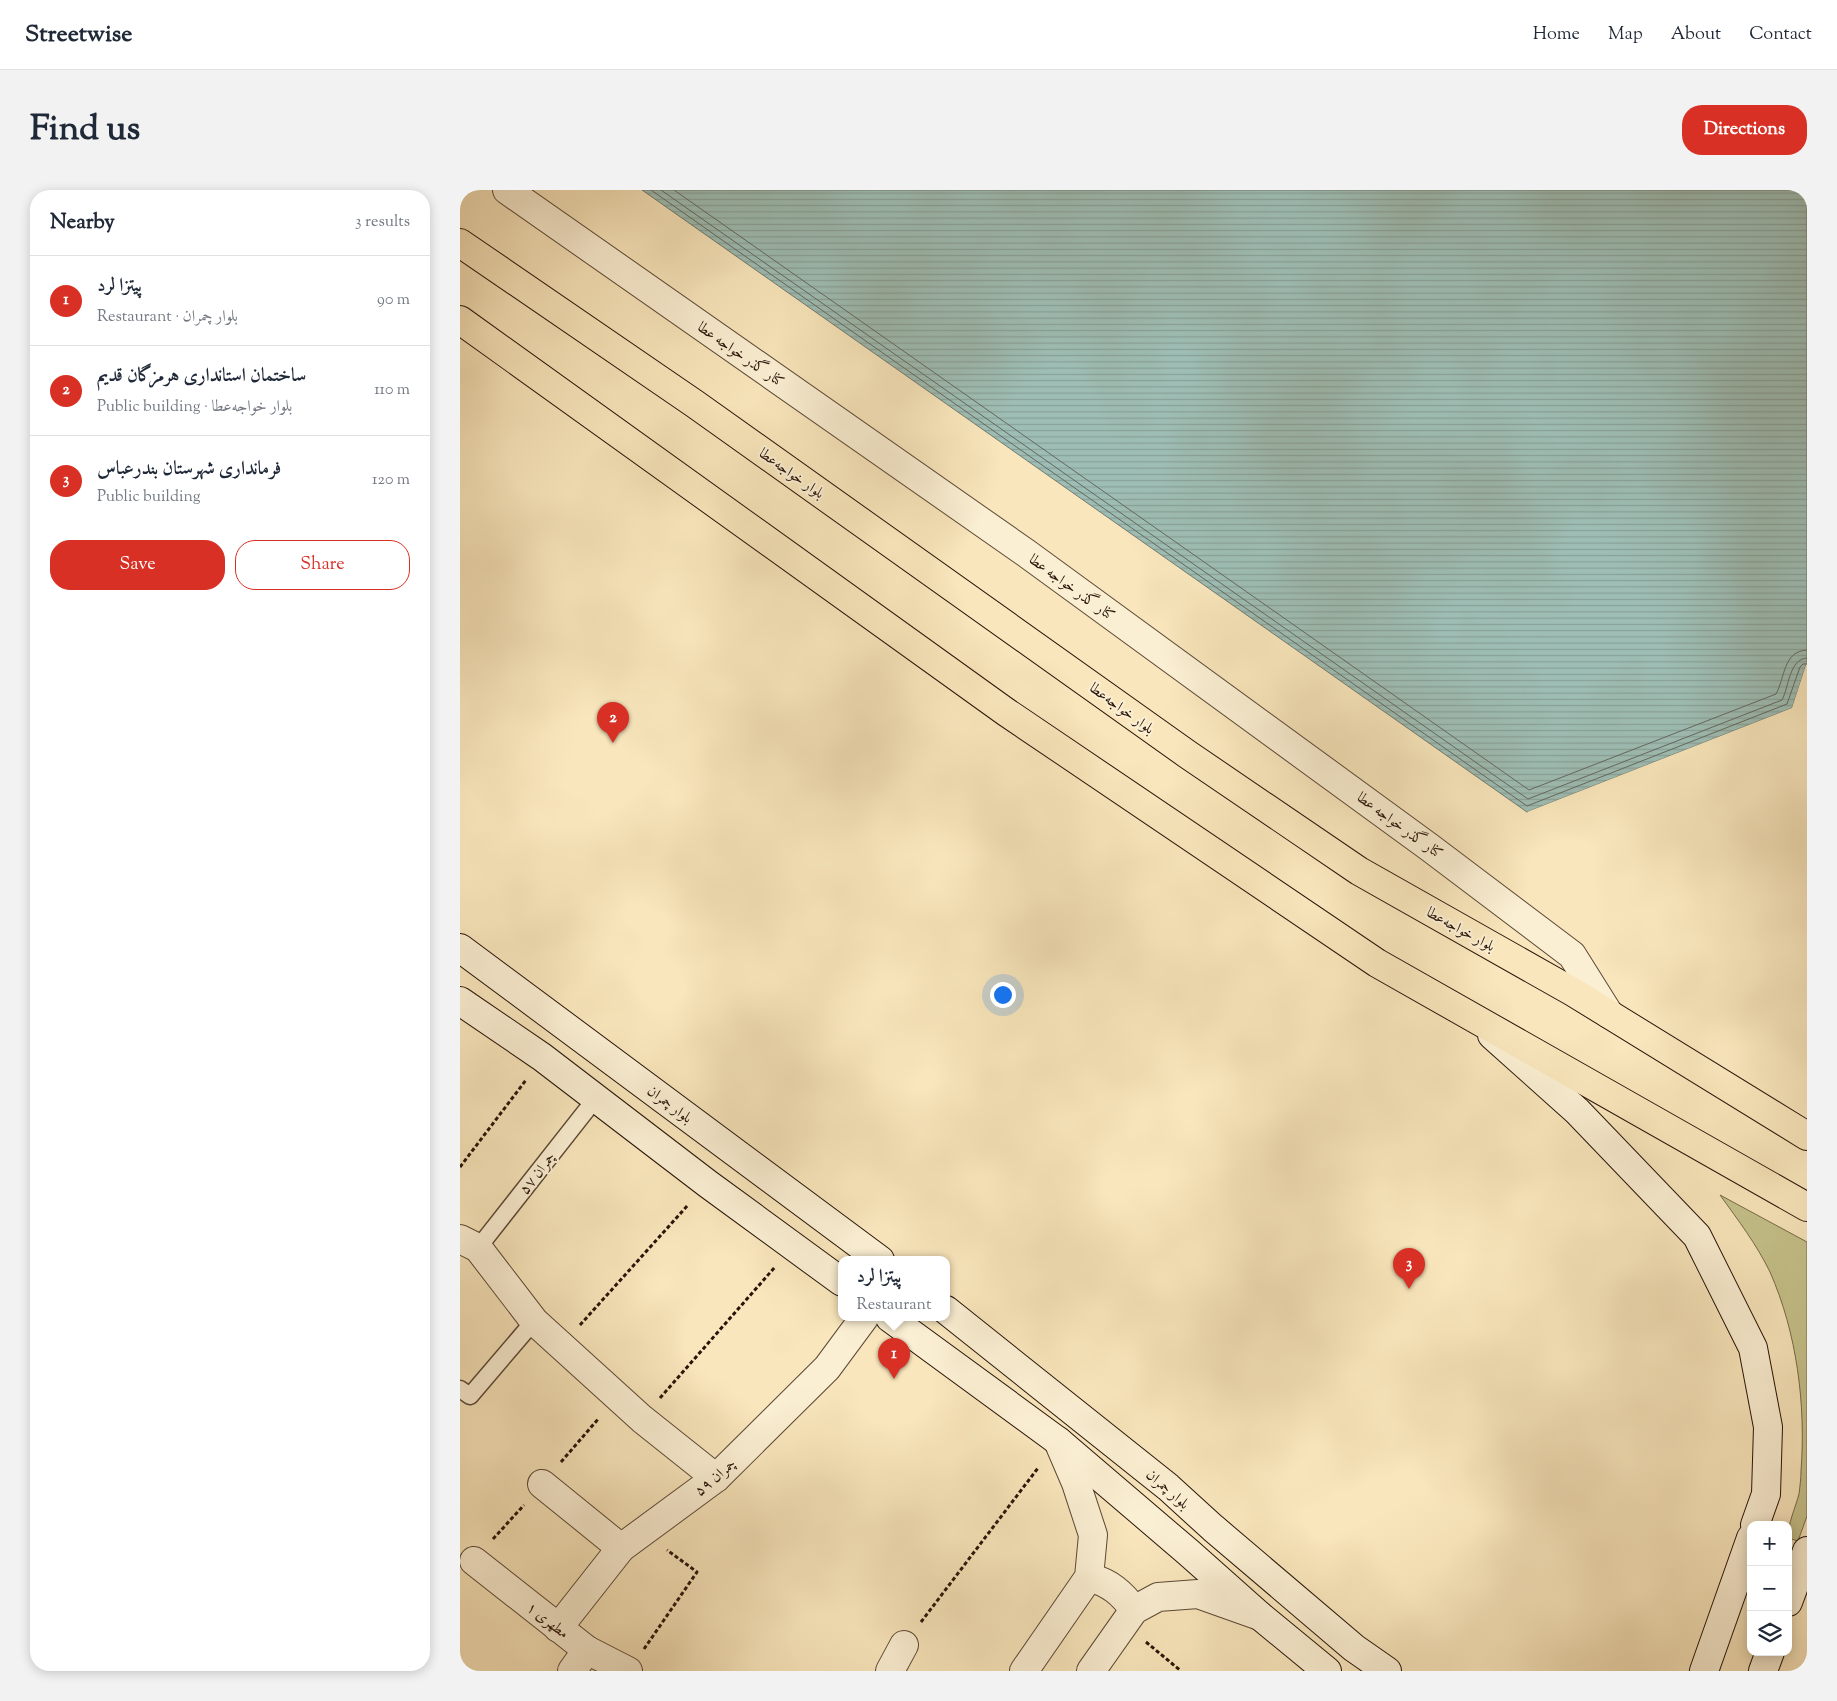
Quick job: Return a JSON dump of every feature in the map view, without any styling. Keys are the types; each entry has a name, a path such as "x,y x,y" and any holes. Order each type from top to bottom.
{"main road":[{"name":"بلوار خواجه‌عطا","path":"460,243 785,468 1187,754 1359,871 1564,987 1807,1136"},
{"path":"460,320 1006,712 1377,963 1807,1207"}],"street":[{"name":"کنار گذر خواجه عطا","path":"506,190 1026,554 1429,847 1572,955 1609,1014"},
{"name":"بلوار چمران","path":"460,948 875,1256"},
{"path":"460,1000 542,1057 708,1184 838,1279"},
{"path":"1468,1014 1577,1111 1697,1236 1753,1348 1768,1427 1766,1494 1756,1521"},
{"path":"469,1244 534,1320 561,1346 642,1419 716,1478"},
{"name":"بلوار چمران","path":"950,1313 1168,1487 1213,1528 1346,1641 1387,1671"},
{"name":"چمران ۵۹","path":"558,1628 631,1541 716,1478 827,1368 862,1321"},
{"path":"894,1321 1058,1441 1260,1616 1327,1671"},
{"path":"1024,1671 1089,1578 1093,1535 1076,1483 1058,1441"},
{"path":"542,1484 631,1541"},
{"path":"1704,1671 1747,1549"},
{"path":"1792,1591 1807,1551"},
{"name":"مطهری ۱","path":"474,1561 558,1628 580,1660 634,1663"},
{"path":"1089,1578 1103,1581 1115,1588 1126,1598 1129,1617"},
{"path":"1091,1671 1129,1617 1158,1597 1198,1594 1260,1616"},
{"path":"890,1671 904,1645"},
{"path":"1763,1671 1769,1656"}],"lane":[{"name":"چمران ۵۷","path":"469,1244 596,1098"},
{"path":"460,1389 470,1396 534,1320"}],"path":[{"path":"460,1167 542,1057"},
{"path":"561,1346 708,1184"},
{"path":"642,1419 793,1246"},
{"path":"904,1645 1058,1441"},
{"path":"631,1541 698,1572 634,1663"},
{"path":"1129,1617 1181,1671"}],"shaded area":[{"path":"1720,1195 1807,1242 1807,1516 1798,1541 1792,1539 1792,1521 1790,1521 1799,1494 1801,1476 1802,1421 1798,1370 1787,1320 1770,1272 1740,1223"}],"water":[{"path":"642,190 1807,190 1807,662 1792,708 1527,812"}],"pier":[{"path":"1807,662 1807,670 1793,710 1531,813 1527,812 1792,708"}],"place":[{"name":"ساختمان استانداری هرمزگان قدیم","path":"613,743"},
{"name":"فرمانداری شهرستان بندرعباس","path":"1409,1289"},
{"name":"پیتزا لرد","path":"894,1379"}]}
